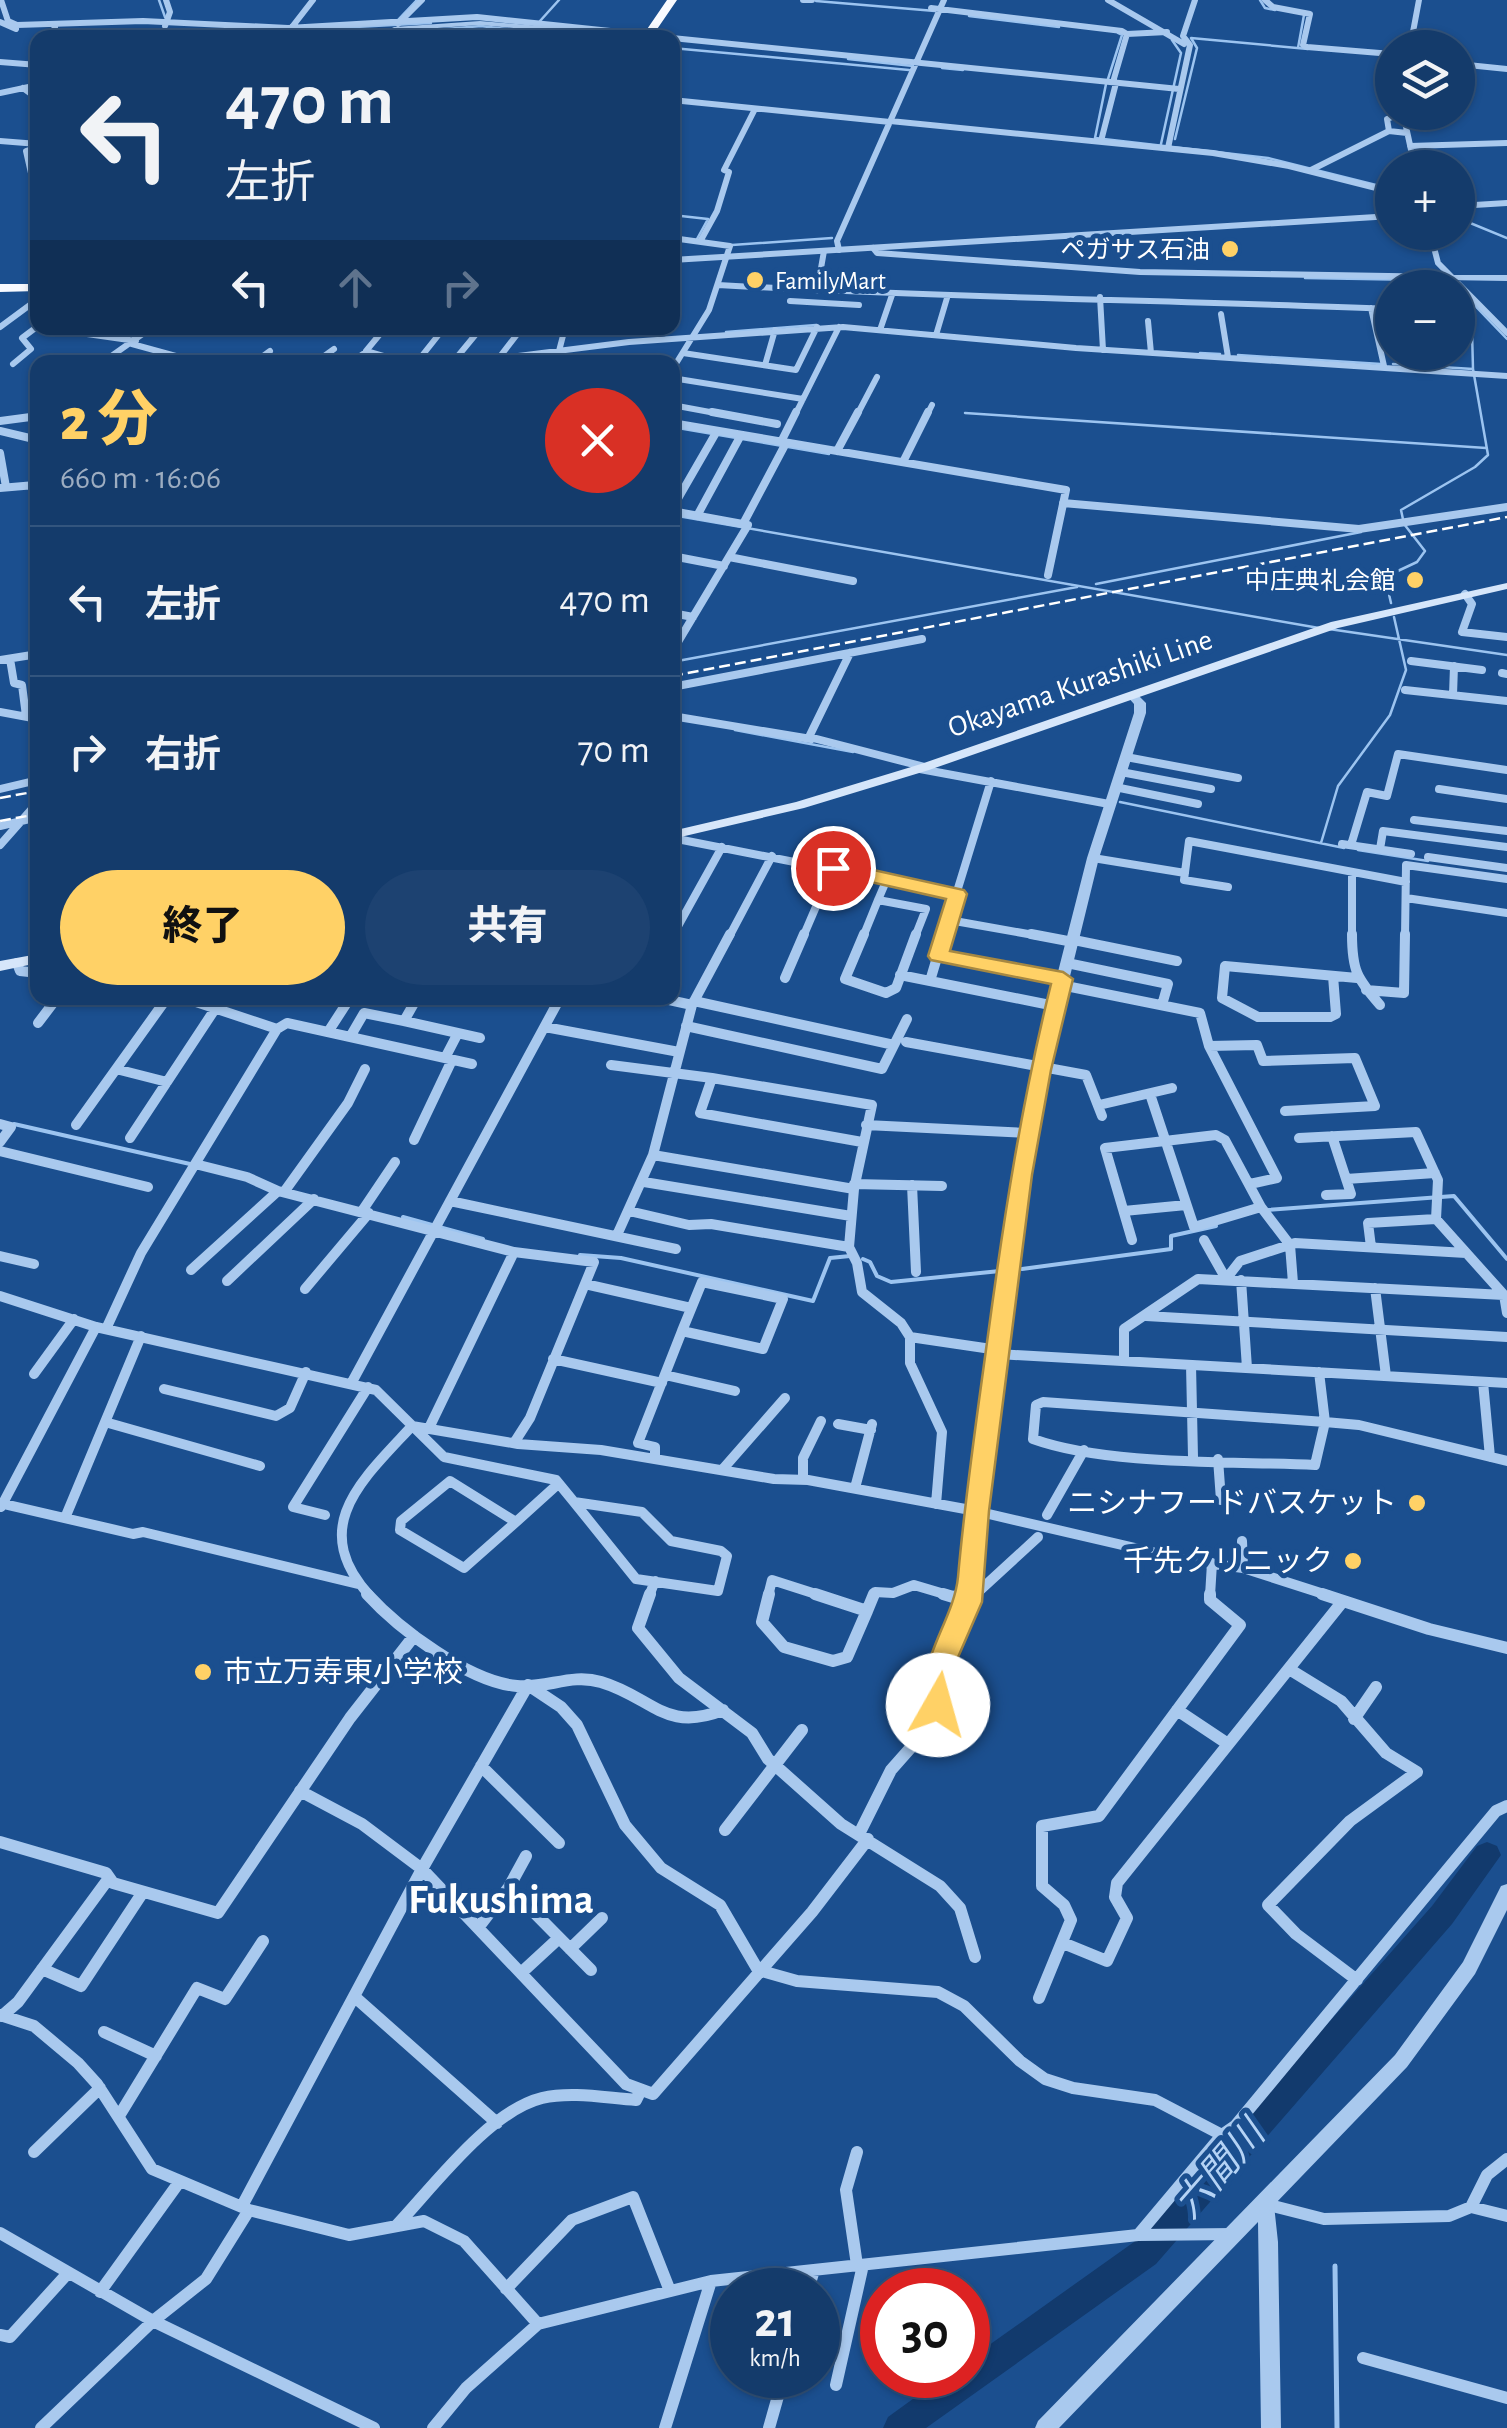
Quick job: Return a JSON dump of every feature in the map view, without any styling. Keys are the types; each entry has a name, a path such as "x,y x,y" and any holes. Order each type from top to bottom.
{"highway":[{"path":"652,30 672,0"},
{"path":"665,30 684,0"},
{"path":"0,285 30,284"}],"main road":[{"name":"Okayama Kurashiki Line","path":"680,835 922,768 1315,631 1507,586"},
{"path":"0,966 30,960"}],"street":[{"path":"0,0 8,22 17,25 167,24 289,30 480,24 551,30"},
{"path":"166,0 170,12 167,24"},
{"path":"289,30 313,0"},
{"path":"398,25 422,0"},
{"path":"804,0 812,0"},
{"path":"838,247 935,9 944,0"},
{"path":"1108,0 1188,49"},
{"path":"1169,145 1174,89 1190,45 1183,36 1195,0"},
{"path":"1266,0 1272,7 1310,14 1304,45 1307,48 1375,53"},
{"path":"1413,30 1419,0"},
{"path":"935,9 1127,34 1164,33"},
{"path":"0,22 13,30 167,24"},
{"path":"0,32 41,28"},
{"path":"1101,139 1110,84 1127,34"},
{"path":"680,42 1174,89"},
{"path":"0,62 30,64"},
{"path":"1475,65 1507,68"},
{"path":"0,93 30,87"},
{"path":"23,88 30,93"},
{"path":"680,101 1169,145 1312,167 1375,187"},
{"path":"701,240 717,211 729,172 724,170 755,109"},
{"path":"1389,131 1386,119 1403,112 1411,150"},
{"path":"1312,167 1389,131 1407,134"},
{"path":"0,141 30,145"},
{"path":"1410,146 1507,142"},
{"path":"1475,207 1507,206"},
{"path":"680,239 729,249 824,251 838,247 874,248 1375,214"},
{"path":"680,256 729,249 838,247 1375,214"},
{"path":"874,248 877,253 1140,272 1375,281"},
{"path":"680,358 718,285 729,249"},
{"path":"817,291 824,251"},
{"path":"1475,282 1507,278"},
{"path":"718,285 947,298 1011,294 1375,308"},
{"path":"880,330 892,295"},
{"path":"936,335 947,298"},
{"path":"1100,298 1103,350"},
{"path":"1475,301 1507,332"},
{"path":"790,302 859,305"},
{"path":"0,327 30,304"},
{"path":"683,353 796,370 830,304"},
{"path":"1371,308 1375,326"},
{"path":"1221,314 1228,357"},
{"path":"1148,321 1151,352"},
{"path":"680,639 745,527 839,327"},
{"path":"544,355 629,342 839,327 1103,350 1375,365"},
{"path":"765,365 775,330"},
{"path":"13,364 31,350 22,338 30,332"},
{"path":"87,335 173,355"},
{"path":"114,355 143,335"},
{"path":"379,335 366,351 380,355"},
{"path":"423,355 438,335"},
{"path":"459,355 475,335"},
{"path":"501,355 517,335"},
{"path":"558,355 564,335"},
{"path":"629,342 633,335"},
{"path":"326,355 334,350"},
{"path":"265,355 270,351"},
{"path":"1443,370 1507,376"},
{"path":"836,451 877,377"},
{"path":"680,379 803,398"},
{"path":"903,462 932,405"},
{"path":"680,406 777,424"},
{"path":"0,420 30,417"},
{"path":"680,425 903,462 1066,499 1343,528 1507,507"},
{"path":"0,432 30,438"},
{"path":"680,496 716,433"},
{"path":"698,516 740,437"},
{"path":"0,453 3,487 30,484"},
{"path":"1048,575 1066,499"},
{"path":"680,512 745,527"},
{"path":"680,557 853,581"},
{"path":"1465,594 1472,604 1461,636 1507,637"},
{"path":"680,614 694,617"},
{"path":"680,686 922,639"},
{"path":"812,739 850,654"},
{"path":"26,716 22,685 14,684 5,659 30,655"},
{"path":"1411,662 1482,670"},
{"path":"1453,695 1454,666"},
{"path":"1405,690 1507,702"},
{"path":"300,1791 362,1824 422,1869 626,2084 653,2094 812,1912 863,1837 891,1770 927,1734 937,1718 936,1678 966,1615 976,1511 1028,1133 1093,858 1140,714 1140,704 1132,695"},
{"path":"0,712 30,717"},
{"path":"680,717 812,739 922,768 1109,804"},
{"path":"1411,854 1346,844 1367,792 1388,796 1398,754 1507,770"},
{"path":"1126,757 1238,778"},
{"path":"1120,772 1211,789"},
{"path":"930,982 992,781"},
{"path":"0,788 30,782"},
{"path":"1115,787 1198,804"},
{"path":"1439,789 1507,799"},
{"path":"0,845 30,810"},
{"path":"0,826 30,819"},
{"path":"1414,820 1507,832"},
{"path":"1380,849 1383,832 1507,848"},
{"path":"680,839 957,894"},
{"path":"1228,887 1184,880 1189,841 1406,882"},
{"path":"680,923 722,847"},
{"path":"617,1235 653,1155 693,1003 772,856"},
{"path":"1428,856 1507,868"},
{"path":"1093,858 1185,873"},
{"path":"1366,990 1404,993 1406,865 1507,878"},
{"path":"785,978 833,868"},
{"path":"1352,872 1352,962 1356,978 1380,1005"},
{"path":"878,900 926,909 896,988 886,992 845,979 878,900 887,879"},
{"path":"1406,898 1507,913"},
{"path":"949,920 1177,961"},
{"path":"938,956 1200,1014 1208,1046 1277,1178 1250,1184"},
{"path":"17,962 20,971 30,972"},
{"path":"1068,963 1168,984 1162,1005"},
{"path":"1332,976 1336,1014 1330,1017 1258,1016 1222,998 1225,966 1356,978"},
{"path":"900,975 1056,1006"},
{"path":"680,1001 894,1045"},
{"path":"38,1023 52,1005"},
{"path":"76,1125 162,1005"},
{"path":"213,1005 277,1029"},
{"path":"328,1032 345,1005"},
{"path":"404,1021 413,1005"},
{"path":"352,1382 556,1005"},
{"path":"130,1138 217,1006"},
{"path":"350,1037 364,1014 480,1038"},
{"path":"686,1026 882,1069 907,1019"},
{"path":"359,1584 142,1532 133,1534 1,1505 141,1254 277,1029 286,1023 472,1064"},
{"path":"544,1027 679,1052"},
{"path":"414,1140 458,1033"},
{"path":"906,1042 1040,1070 1086,1075 1100,1110 1172,1088"},
{"path":"1208,1046 1257,1044 1263,1060 1354,1058 1376,1106 1285,1112"},
{"path":"611,1065 872,1105 854,1186 849,1247 857,1263 862,1292 901,1323 910,1337 908,1364 934,1409 943,1435 936,1504"},
{"path":"116,1069 167,1082"},
{"path":"190,1270 281,1192 348,1103 364,1070"},
{"path":"712,1078 700,1113 862,1142"},
{"path":"1150,1094 1194,1226 1263,1210"},
{"path":"0,1124 11,1127 0,1142"},
{"path":"866,1125 1028,1133"},
{"path":"1299,1138 1416,1132 1434,1173 1436,1219 1504,1295 1507,1313"},
{"path":"1326,1196 1351,1194 1332,1136"},
{"path":"1132,1240 1106,1148 1221,1137 1263,1210 1290,1244 1293,1283"},
{"path":"0,1151 148,1188"},
{"path":"653,1155 854,1186 942,1186"},
{"path":"305,1289 365,1212 394,1162"},
{"path":"195,1164 281,1192 514,1252 594,1262 530,1418 514,1443"},
{"path":"1346,1179 1434,1173"},
{"path":"644,1182 851,1216"},
{"path":"912,1186 916,1272"},
{"path":"227,1281 314,1199"},
{"path":"450,1201 676,1248"},
{"path":"1124,1211 1186,1205"},
{"path":"629,1211 689,1225 711,1224 849,1247"},
{"path":"1372,1248 1368,1223 1436,1219"},
{"path":"1204,1240 1226,1279"},
{"path":"1226,1279 1240,1261 1290,1244 1466,1253"},
{"path":"429,1428 514,1252"},
{"path":"0,1256 34,1264"},
{"path":"1124,1361 1124,1329 1198,1279 1504,1295"},
{"path":"1242,1280 1247,1368"},
{"path":"655,1459 655,1447 638,1443 691,1308 702,1282 783,1299 763,1350 682,1332"},
{"path":"584,1284 691,1308"},
{"path":"1375,1288 1386,1376"},
{"path":"0,1308 4,1297 101,1328 368,1387 397,1405 430,1447 444,1456 544,1475 558,1484 636,1579 718,1591 728,1556 721,1550 671,1541 642,1512 573,1502"},
{"path":"1145,1316 1507,1337"},
{"path":"34,1374 74,1319"},
{"path":"66,1518 141,1336"},
{"path":"910,1337 998,1352 1507,1383"},
{"path":"553,1359 735,1391"},
{"path":"1191,1365 1193,1457"},
{"path":"164,1390 276,1416 290,1408 306,1372"},
{"path":"1319,1372 1326,1422 1315,1465 1084,1450 1043,1446 1033,1439 1036,1405 1043,1402 1326,1422 1359,1426 1507,1462"},
{"path":"1482,1382 1490,1457"},
{"path":"325,1516 293,1507 368,1387"},
{"path":"722,1470 785,1398"},
{"path":"803,1480 803,1458 821,1421"},
{"path":"105,1422 260,1466"},
{"path":"838,1424 871,1427 855,1488"},
{"path":"412,1426 803,1480 976,1511 1242,1568 1429,1630 1507,1648"},
{"path":"412,1426 352,1502 343,1520 342,1561 359,1584 414,1636 463,1668 512,1686 582,1678 602,1682 628,1692 675,1721 706,1720 723,1710"},
{"path":"1047,1514 1084,1450"},
{"path":"1218,1459 1221,1500"},
{"path":"516,1522 450,1481 401,1521 400,1530 464,1568 516,1522 558,1484"},
{"path":"867,1611 772,1580 762,1622 784,1647 833,1661 847,1657 867,1611 875,1592 894,1593 914,1585 953,1597 969,1596 1038,1537"},
{"path":"1242,1542 1242,1568"},
{"path":"1039,1998 1071,1920 1064,1905 1042,1886 1042,1826 1098,1816 1240,1625 1210,1600 1212,1563"},
{"path":"654,1582 638,1628 679,1678 752,1733 774,1765 841,1824 940,1886 960,1908 963,1928 976,1956"},
{"path":"1063,1943 1107,1961 1127,1918 1115,1896 1117,1883 1343,1601"},
{"path":"0,1842 106,1873 113,1883 218,1913 300,1791 414,1636"},
{"path":"1289,1669 1342,1701 1386,1753 1417,1772 1350,1821 1268,1905 1278,1924 1298,1933 1357,1980"},
{"path":"43,2427 218,2265 422,1869 528,1685"},
{"path":"528,1685 561,1707 577,1725 624,1825 661,1868 720,1905 758,1970 796,1981 938,1992 956,1998 1035,2073 1095,2095 1159,2102 1222,2134"},
{"path":"1354,1719 1376,1687"},
{"path":"1177,1710 1228,1744"},
{"path":"725,1830 802,1730"},
{"path":"482,1766 559,1842"},
{"path":"1142,2234 1496,1811 1507,1806"},
{"path":"478,1928 509,1887 526,1856"},
{"path":"110,1878 42,1969 1,2016 34,2026 78,2063 120,2116 152,2170 245,2208 349,2235 424,2221 464,2241 538,2324"},
{"path":"509,1887 592,1970"},
{"path":"42,1969 81,1986 143,1892"},
{"path":"1045,2428 1401,2061 1469,1968 1507,1892"},
{"path":"570,1949 602,1918"},
{"path":"521,1973 559,1938"},
{"path":"120,2116 196,1988 225,1999 263,1941"},
{"path":"356,1998 497,2123"},
{"path":"104,2032 156,2056"},
{"path":"34,2152 100,2088"},
{"path":"395,2227 497,2123 520,2106 539,2099 588,2095 636,2100 641,2090"},
{"path":"840,2364 860,2265 846,2190 857,2152"},
{"path":"1471,2207 1487,2175 1507,2159"},
{"path":"100,2292 180,2181"},
{"path":"506,2289 572,2220 633,2196 670,2291"},
{"path":"1265,2204 1324,2220 1449,2216 1471,2207 1507,2216"},
{"path":"1265,2204 1271,2428"},
{"path":"0,2233 154,2322 374,2428"},
{"path":"832,2268 1142,2234 1235,2234"},
{"path":"0,2334 10,2337 68,2273"},
{"path":"433,2428 466,2388 538,2324 710,2281"},
{"path":"665,2428 710,2284"},
{"path":"1364,2358 1507,2398"},
{"path":"769,2428 777,2398"}],"waterway":[{"path":"159,0 165,17"},
{"path":"396,22 417,0"},
{"path":"540,21 559,0"},
{"path":"1260,0 1265,8 1275,10"},
{"path":"816,1 935,11"},
{"path":"1298,48 1304,15"},
{"path":"969,16 1059,27"},
{"path":"336,28 431,23"},
{"path":"435,30 481,26 513,30"},
{"path":"1108,79 1122,35 1118,33"},
{"path":"1175,139 1197,48 1191,38 1308,49"},
{"path":"1161,144 1181,53 1172,40"},
{"path":"680,49 909,70"},
{"path":"848,59 913,66"},
{"path":"942,68 963,70"},
{"path":"1106,84 1095,138 1268,158 1375,185"},
{"path":"680,216 708,219 697,239"},
{"path":"1475,225 1507,238"},
{"path":"732,245 832,238"},
{"path":"1305,278 1375,279"},
{"path":"1475,306 1507,339"},
{"path":"726,332 816,325"},
{"path":"1200,353 1220,354"},
{"path":"1238,355 1375,364"},
{"path":"1391,603 1385,577 1417,562 1425,551 1404,524 1401,510 1475,467 1488,455 1473,370"},
{"path":"965,413 1486,448"},
{"path":"680,428 829,454"},
{"path":"680,516 1319,628"},
{"path":"1096,584 1361,532"},
{"path":"680,661 1077,587"},
{"path":"1394,617 1399,639"},
{"path":"1329,629 1399,639"},
{"path":"1321,843 1338,786 1390,715 1406,670 1399,639"},
{"path":"1399,639 1507,655"},
{"path":"735,730 853,752"},
{"path":"1120,802 1344,848"},
{"path":"1358,850 1428,861"},
{"path":"14,1124 190,1164"},
{"path":"1268,1210 1454,1196 1507,1259"},
{"path":"403,1217 432,1225"},
{"path":"1022,1269 1171,1249 1171,1236 1216,1226"},
{"path":"439,1227 483,1239"},
{"path":"580,1255 621,1258 813,1301 830,1258 850,1256"},
{"path":"863,1259 870,1262 877,1276 891,1282 1000,1271"},
{"name":"六間川","path":"899,2428 1145,2253 1442,1915 1487,1855"},
{"path":"1335,2266 1337,2428"}],"railway":[{"path":"680,674 1507,517"},
{"path":"0,798 30,792"},
{"path":"0,821 30,815"}],"place":[{"name":"ペガサス石油","path":"1230,249"},
{"name":"FamilyMart","path":"755,280"},
{"name":"中庄典礼会館","path":"1415,580"},
{"name":"ニシナフードバスケット","path":"1417,1503"},
{"name":"千先クリニック","path":"1353,1561"},
{"name":"市立万寿東小学校","path":"203,1672"}],"district":[{"name":"Fukushima","path":"501,1898"}],"route":[{"path":"833,868 957,894 938,956 1063,979 1040,1070 1021,1175 976,1511 969,1602 936,1678 938,1705"}]}
